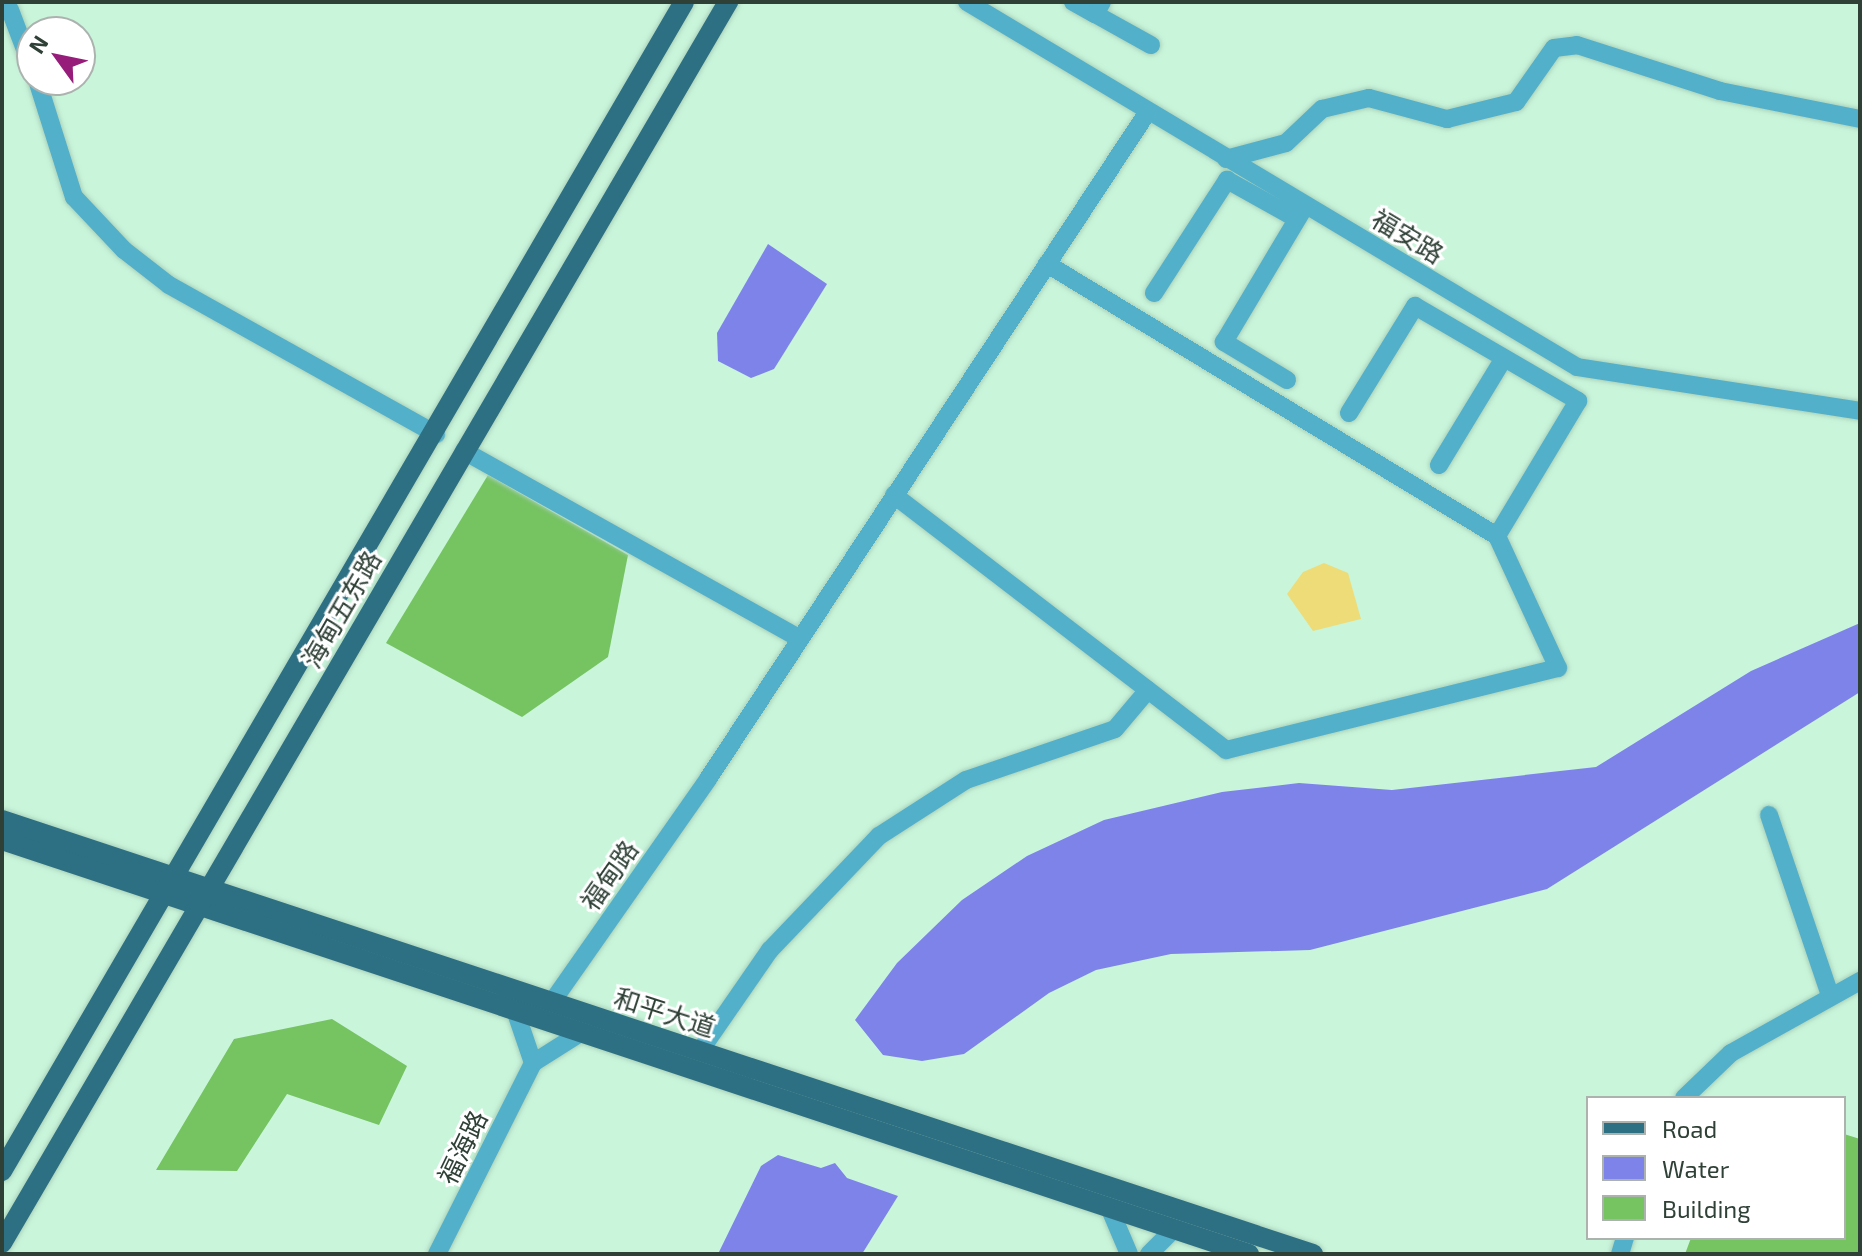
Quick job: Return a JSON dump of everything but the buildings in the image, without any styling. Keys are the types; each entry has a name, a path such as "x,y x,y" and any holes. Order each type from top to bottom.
{"main road":[{"name":"海甸五东路","path":"2,1171 173,885 684,2"},
{"name":"海甸五东路","path":"2,1245 197,902 210,886 728,2"},
{"name":"和平大道","path":"2,820 173,885 197,902 1249,1254"},
{"name":"和平大道","path":"2,840 173,885 210,886 1313,1254"}],"street":[{"name":"福安路","path":"967,2 1226,159 1301,212 1577,367 1860,411"},
{"path":"1073,2 1099,8 1151,45"},
{"path":"1226,159 1286,143 1322,109 1369,98 1447,119 1516,102 1554,48 1577,45 1720,91 1860,119"},
{"path":"42,96 74,197 124,250 169,285 436,434"},
{"name":"福甸路","path":"552,1002 708,779 1147,113"},
{"path":"1154,293 1227,180 1301,212 1224,342 1287,380"},
{"path":"894,495 1226,750 1558,668 1497,536 1047,264"},
{"path":"1349,413 1415,306 1578,401 1497,536"},
{"path":"1439,465 1504,358"},
{"path":"464,451 800,639"},
{"path":"700,1051 726,1005 770,950 879,836 966,780 1115,729 1148,690"},
{"path":"1769,815 1830,995"},
{"path":"1686,1096 1731,1053 1860,981"},
{"path":"515,1010 533,1063 582,1032"},
{"name":"福海路","path":"437,1254 533,1063"},
{"path":"1109,1207 1129,1254"},
{"path":"1149,1254 1174,1229"},
{"path":"2,1245 15,1254"}],"shaded area":[{"path":"1324,563 1348,573 1361,619 1313,631 1287,594 1303,572"}],"water":[{"path":"768,244 827,284 774,369 751,378 718,361 717,333"},
{"path":"1860,623 1860,692 1547,889 1310,950 1171,954 1096,970 1049,993 964,1054 922,1061 883,1055 855,1020 897,963 962,900 1027,856 1104,820 1222,792 1299,783 1392,790 1596,767 1751,671"},
{"path":"778,1155 821,1168 835,1163 847,1178 898,1196 862,1254 718,1254 761,1166"}]}
